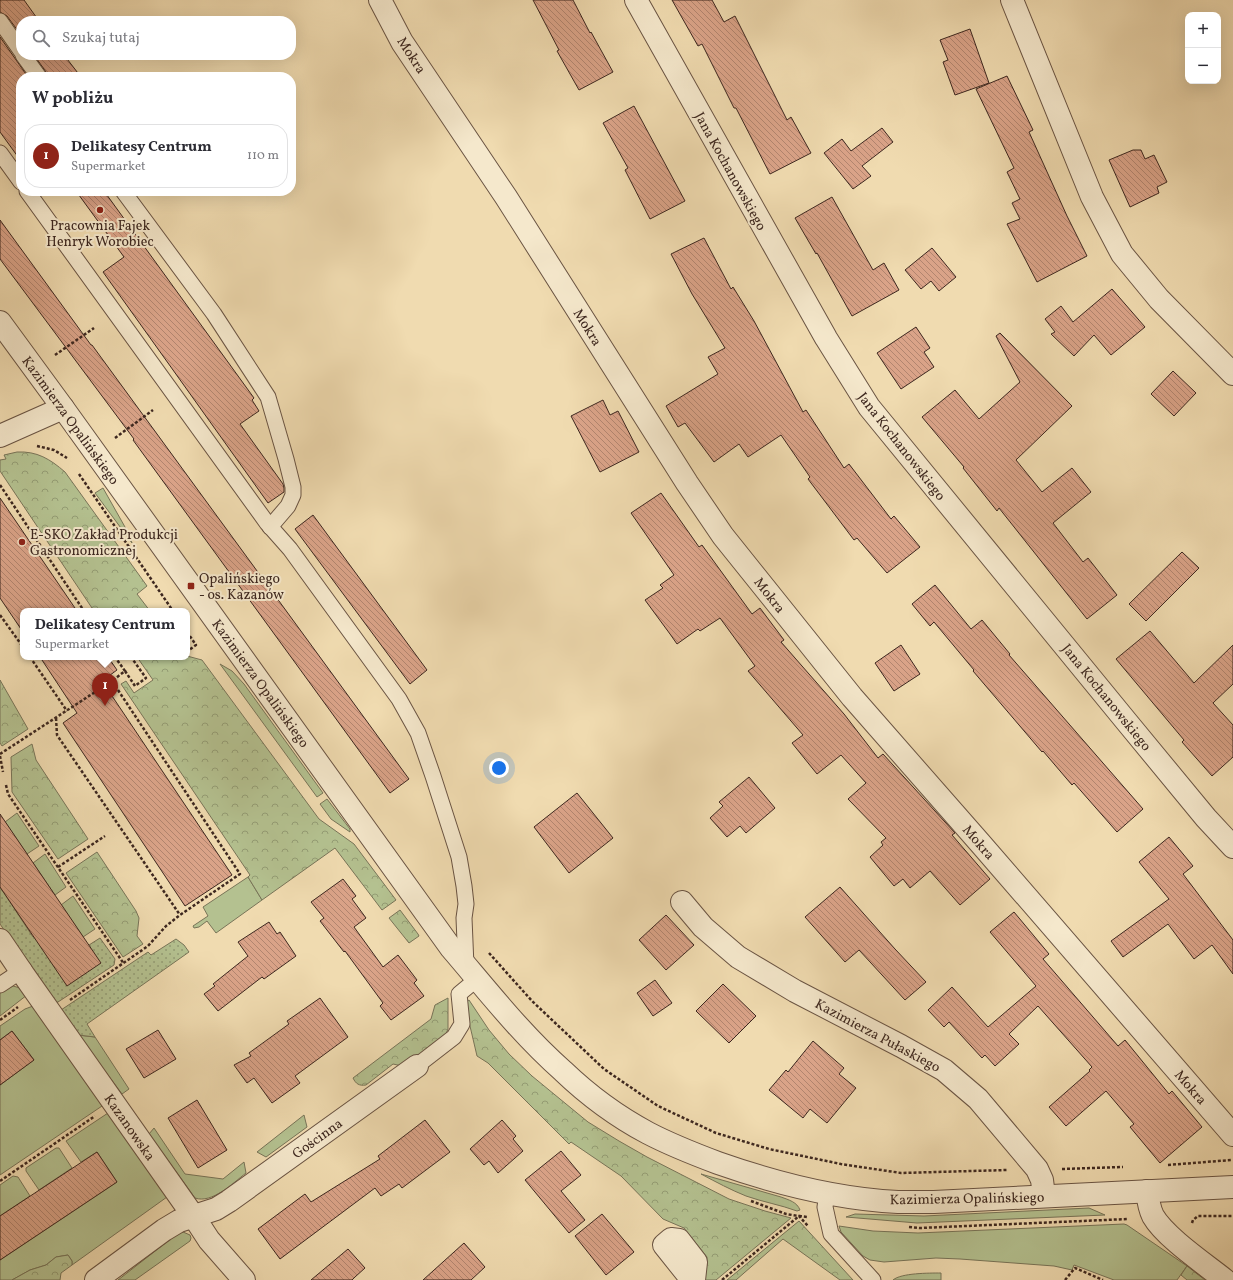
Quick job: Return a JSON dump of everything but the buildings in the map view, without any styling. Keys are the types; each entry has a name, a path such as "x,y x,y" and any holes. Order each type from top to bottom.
{"street":[{"name":"Mokra","path":"380,0 402,42 506,197 687,483 724,536 852,698 1233,1135"},
{"name":"Jana Kochanowskiego","path":"636,0 822,331 869,407 1206,818 1233,847"},
{"path":"1012,0 1092,197 1122,254 1159,300 1233,374"},
{"name":"Kazimierza Opalińskiego","path":"0,322 451,948 513,1022 564,1072 629,1122 667,1143 705,1158 766,1178 828,1193 897,1202 934,1202 1233,1187"},
{"path":"0,436 63,408"},
{"name":"Kazimierza Pułaskiego","path":"682,902 703,927 738,957 795,991 944,1070 978,1099 1037,1169 1042,1180 1044,1196"},
{"name":"Kazanowska","path":"0,940 209,1240 244,1280"},
{"name":"Gościnna","path":"96,1280 164,1230 179,1221 216,1209 420,1064"},
{"path":"1147,1191 1148,1203 1153,1216 1161,1227 1225,1280"}],"lane":[{"path":"0,21 16,44"},
{"path":"27,60 36,72"},
{"path":"0,153 16,175"},
{"path":"31,196 270,527 290,549 399,699 418,733 459,856 466,904 464,918 472,972"},
{"path":"127,196 214,314 268,397 293,487 293,495 288,506 270,527"},
{"path":"436,927 443,929 452,927 464,918"},
{"path":"0,985 21,971"},
{"name":"Gościnna","path":"420,1064 454,1037 462,1024 459,994 472,972"},
{"path":"828,1193 825,1207 831,1234 873,1280"}],"path":[{"path":"103,231 116,223"},
{"path":"55,355 94,328"},
{"path":"115,438 153,410"},
{"path":"33,446 54,450 66,456 70,460"},
{"path":"78,471 93,496 170,608"},
{"path":"0,485 82,608"},
{"path":"0,614 20,643"},
{"path":"190,636 196,645 190,648"},
{"path":"32,660 67,711"},
{"path":"117,660 135,686 146,678 133,660"},
{"path":"3,772 0,755 112,682 125,671"},
{"path":"51,1014 124,964 148,946 166,926 180,915 240,874 112,682"},
{"path":"56,718 57,735 180,915"},
{"path":"6,785 8,794 124,964"},
{"path":"58,867 105,836"},
{"path":"487,951 532,1001 604,1069 658,1106 716,1133 769,1149 841,1164 901,1173 1127,1167"},
{"path":"0,1181 114,1104"},
{"path":"1165,1165 1233,1159"},
{"path":"722,1280 799,1216"},
{"path":"1065,1280 1075,1268 1104,1280"}],"green space":[{"path":"17,452 37,454 54,463 65,472 147,586 137,594 148,608 92,608 0,471 0,460 6,459 4,455"},
{"path":"103,488 125,527 132,543 95,493"},
{"path":"190,657 202,660 319,819 354,844 396,900 382,910 335,848 262,900 248,877 250,875 121,684 126,681 134,693 153,680 139,660 190,660"},
{"path":"220,664 232,671 244,684 323,793 317,797"},
{"path":"0,680 28,729 2,746 0,743"},
{"path":"32,744 36,760 88,839 58,859 12,792 11,757"},
{"path":"327,799 350,829 350,832 331,819 320,804"},
{"path":"17,813 39,846 27,854 5,822"},
{"path":"97,852 136,911 139,918 137,936 143,944 123,957 66,873"},
{"path":"45,854 66,887 55,895 33,863"},
{"path":"248,877 262,900 216,933 207,921 199,927 194,928 193,926 208,916 203,907"},
{"path":"0,887 33,937 37,935 89,945 100,938 115,959 114,965 55,1004 0,924"},
{"path":"73,896 95,929 83,937 61,905"},
{"path":"400,910 419,936 409,943 389,918"},
{"path":"176,939 184,945 189,952 87,1024 95,1037 78,1035 61,1010 148,952 151,955"},
{"path":"13,986 20,988 27,995 0,1016 0,992"},
{"path":"448,998 448,1029 445,1036 407,1066 393,1064 366,1085 360,1085 355,1082 353,1078 431,1019 435,1005"},
{"path":"469,1000 489,1030 509,1054 532,1076 588,1122 647,1157 729,1199 791,1218 716,1280 705,1280 707,1257 684,1228 663,1219 621,1176 571,1142 569,1144 488,1063 477,1056 466,1009 466,1002"},
{"path":"33,1006 105,1104 0,1175 0,1085 34,1060 12,1031 0,1040 0,1026 25,1009"},
{"path":"78,1035 95,1037 129,1089 122,1094"},
{"path":"111,1111 167,1197 72,1265 72,1261 68,1255 56,1257 46,1265 30,1270 12,1280 0,1280 0,1260 117,1182 97,1152 81,1162 66,1141"},
{"path":"304,1115 307,1127 266,1157 257,1152"},
{"path":"154,1128 185,1174 223,1179 244,1162 246,1173 222,1192 208,1198 195,1198 149,1134"},
{"path":"56,1148 59,1148 72,1168 39,1190 26,1171 26,1168"},
{"path":"701,1174 790,1200 799,1207 800,1210 797,1211 746,1196"},
{"path":"13,1176 18,1177 30,1196 0,1216 0,1185"},
{"path":"1089,1208 1105,1215 917,1223 846,1217 855,1214 924,1216"},
{"path":"799,1221 853,1280 840,1280 783,1239 736,1280 727,1280"},
{"path":"1124,1224 1187,1266 1177,1280 1114,1280 1074,1265 1072,1270 1054,1266 960,1259 936,1258 884,1262 870,1260 863,1256 841,1232 839,1226 873,1231 918,1233"},
{"path":"183,1232 190,1235 190,1241 135,1280 118,1280 177,1234"},
{"path":"68,1255 72,1261 72,1265 61,1273 60,1280 12,1280 30,1270 46,1265 56,1257"},
{"path":"1187,1266 1205,1280 1187,1280 1181,1275"},
{"path":"923,1273 941,1273 941,1280 893,1280 902,1276"}],"place":[{"name":"Pracownia Fajek Henryk Worobiec","path":"100,210"},
{"name":"E-SKO Zakład Produkcji Gastronomicznej","path":"22,542"},
{"name":"Opalińskiego - os. Kazanów","path":"191,586"},
{"name":"Delikatesy Centrum","path":"105,706"}]}
